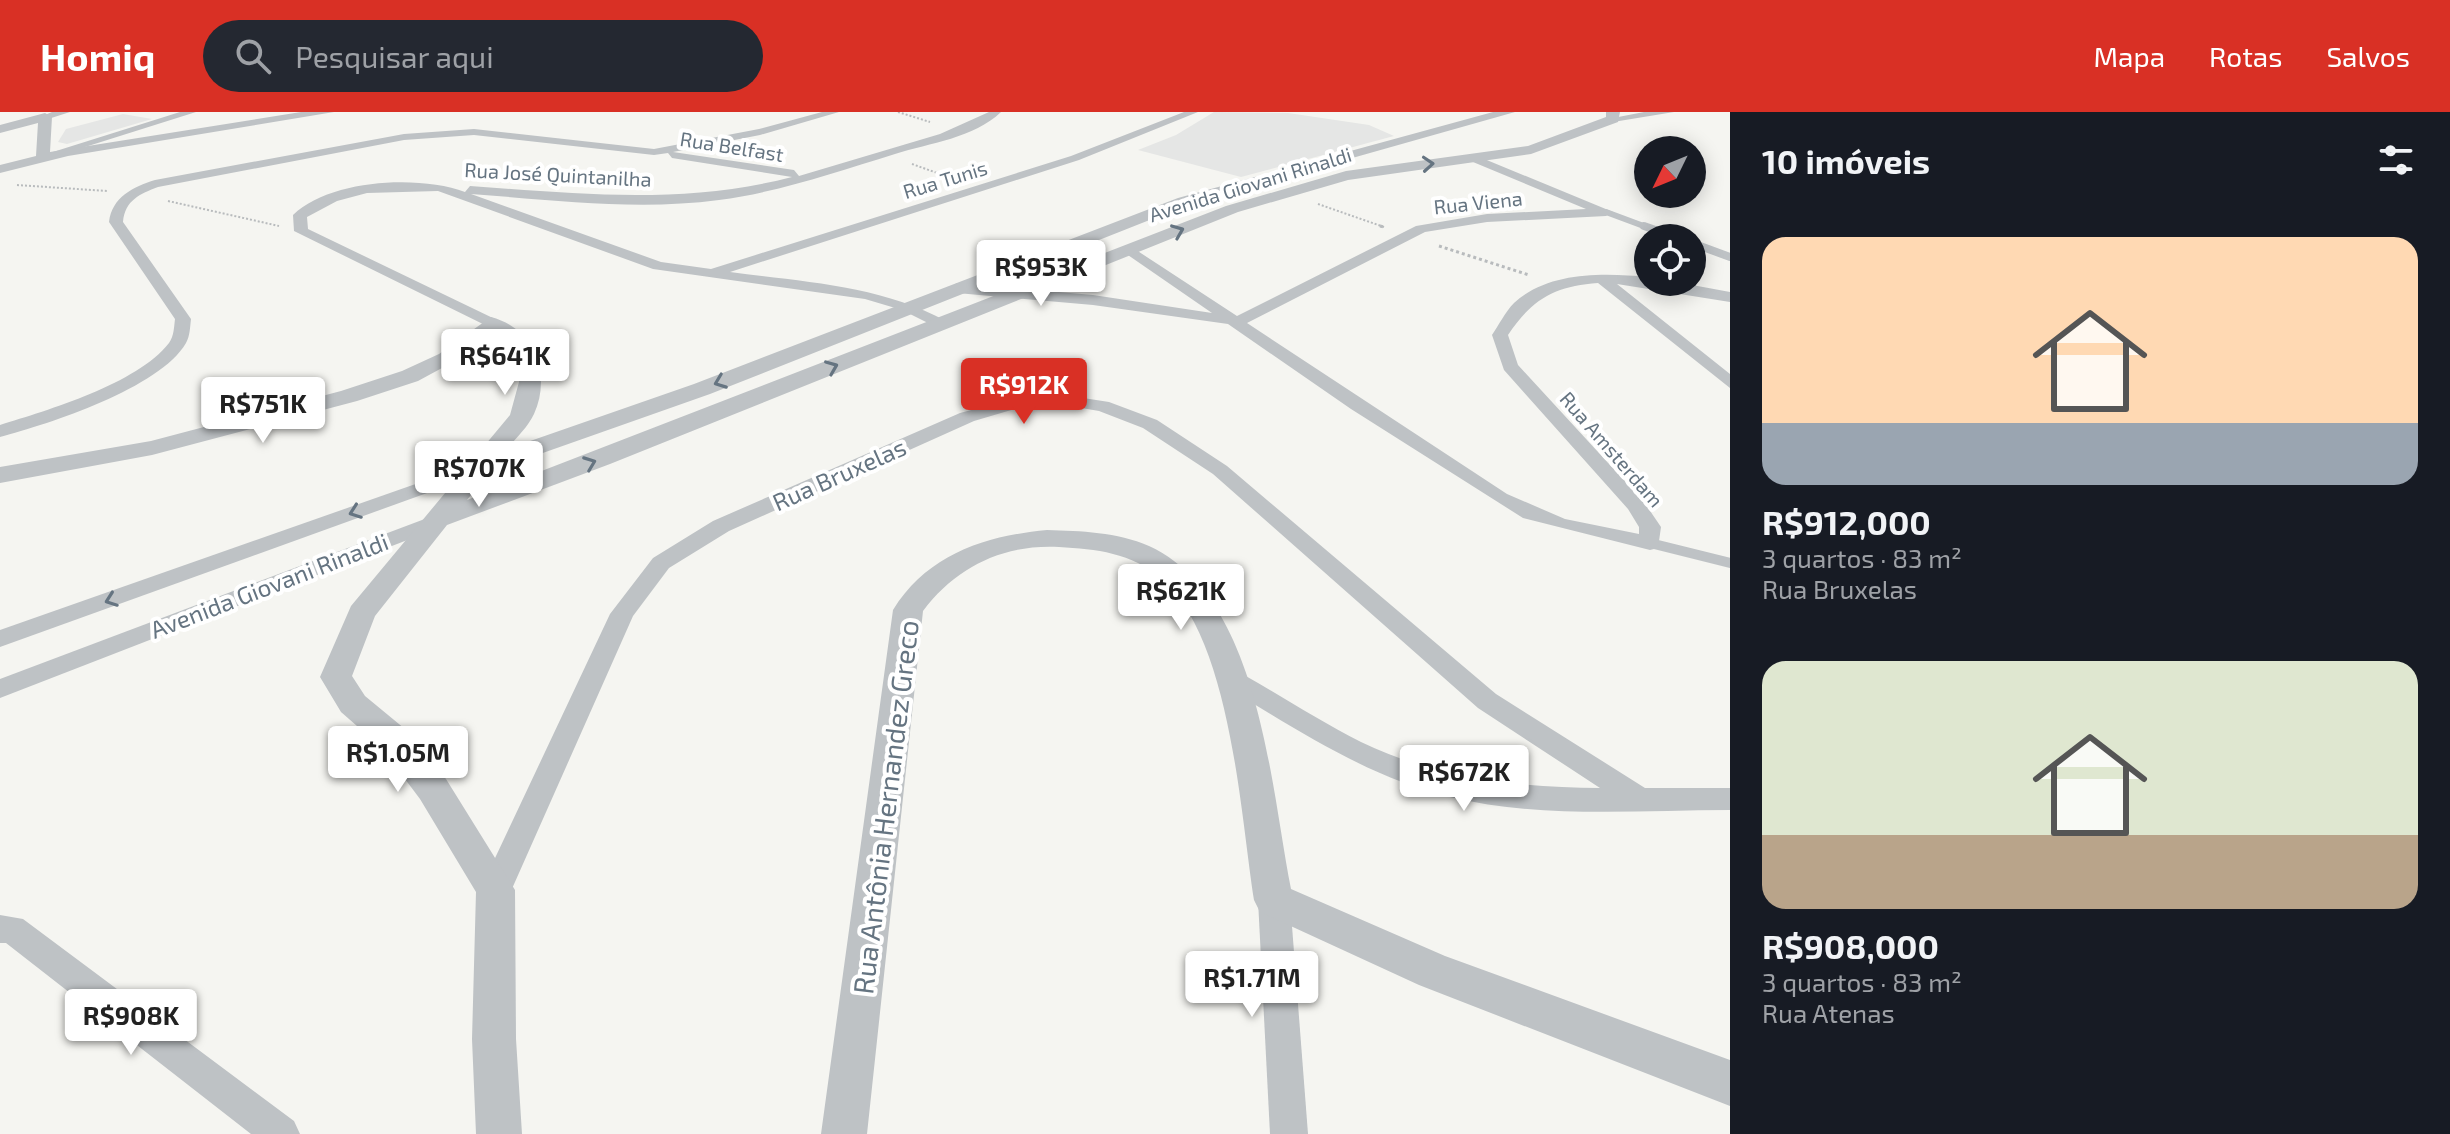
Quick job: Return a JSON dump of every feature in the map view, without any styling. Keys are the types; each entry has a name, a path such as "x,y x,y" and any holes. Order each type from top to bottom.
{"street":[{"path":"0,129 65,112"},
{"path":"0,169 191,112"},
{"path":"43,157 327,112"},
{"path":"654,152 834,112"},
{"name":"Rua José Quintanilha","path":"301,231 300,215 336,196 379,187 440,187 642,201 696,199 804,176 883,154 957,131 996,112"},
{"name":"Rua Tunis","path":"706,275 982,189 1140,126 1193,112"},
{"name":"Avenida Giovani Rinaldi","path":"0,639 702,389 957,288 1227,187 1508,112"},
{"path":"1613,116 1669,112"},
{"name":"Avenida Giovani Rinaldi","path":"0,689 601,459 1284,192 1383,169 1477,160 1531,150 1613,116"},
{"path":"43,157 45,117"},
{"name":"Rua Belfast","path":"131,193 192,175 421,135 474,132 654,152 804,176"},
{"name":"Rua Viena","path":"1477,160 1606,212"},
{"path":"440,187 658,266 866,295 908,307 940,324"},
{"path":"0,431 125,382 160,362 180,341 183,319 116,222 117,212 131,193"},
{"name":"Rua Viena","path":"1235,323 1421,229 1487,218 1606,212"},
{"path":"301,231 491,323 521,345 529,364 528,405 361,613 336,677 353,704 393,738 433,789 496,890 494,1039 499,1134"},
{"name":"Rua Amsterdam","path":"1130,250 1357,405 1530,514 1650,543 1650,527 1637,506 1510,366 1500,335 1519,306 1560,285 1602,279 1730,297"},
{"path":"1602,279 1730,383"},
{"path":"957,288 1093,300 1235,323"},
{"path":"0,475 152,448 349,396 410,376 446,358 491,323"},
{"name":"Rua Bruxelas","path":"496,890 622,614 661,563 721,526 967,417 1020,402 1064,400 1103,406 1150,424 1220,470 1487,701 1642,800"},
{"path":"500,443 527,451"},
{"name":"Rua Antônia Hernandez Greco","path":"844,1134 908,610 927,582 963,556 1019,540 1062,538 1125,547 1160,563 1192,590 1222,643 1235,681 1274,900"},
{"path":"1235,681 1353,750 1451,786 1555,799 1730,799"},
{"path":"1289,1134 1274,900 1434,971 1730,1083"},
{"path":"0,929 12,929 281,1134"}],"lane":[{"path":"1606,212 1639,224"},
{"path":"1706,248 1730,257"},
{"path":"1650,543 1730,563"}],"path":[{"path":"883,154 982,189"},
{"path":"15,185 131,193 301,231"}],"shaded area":[{"path":"1214,112 1288,113 1369,125 1394,136 1241,177 1138,150 1176,135"},
{"path":"123,114 152,119 67,144 58,142 66,129"}]}
